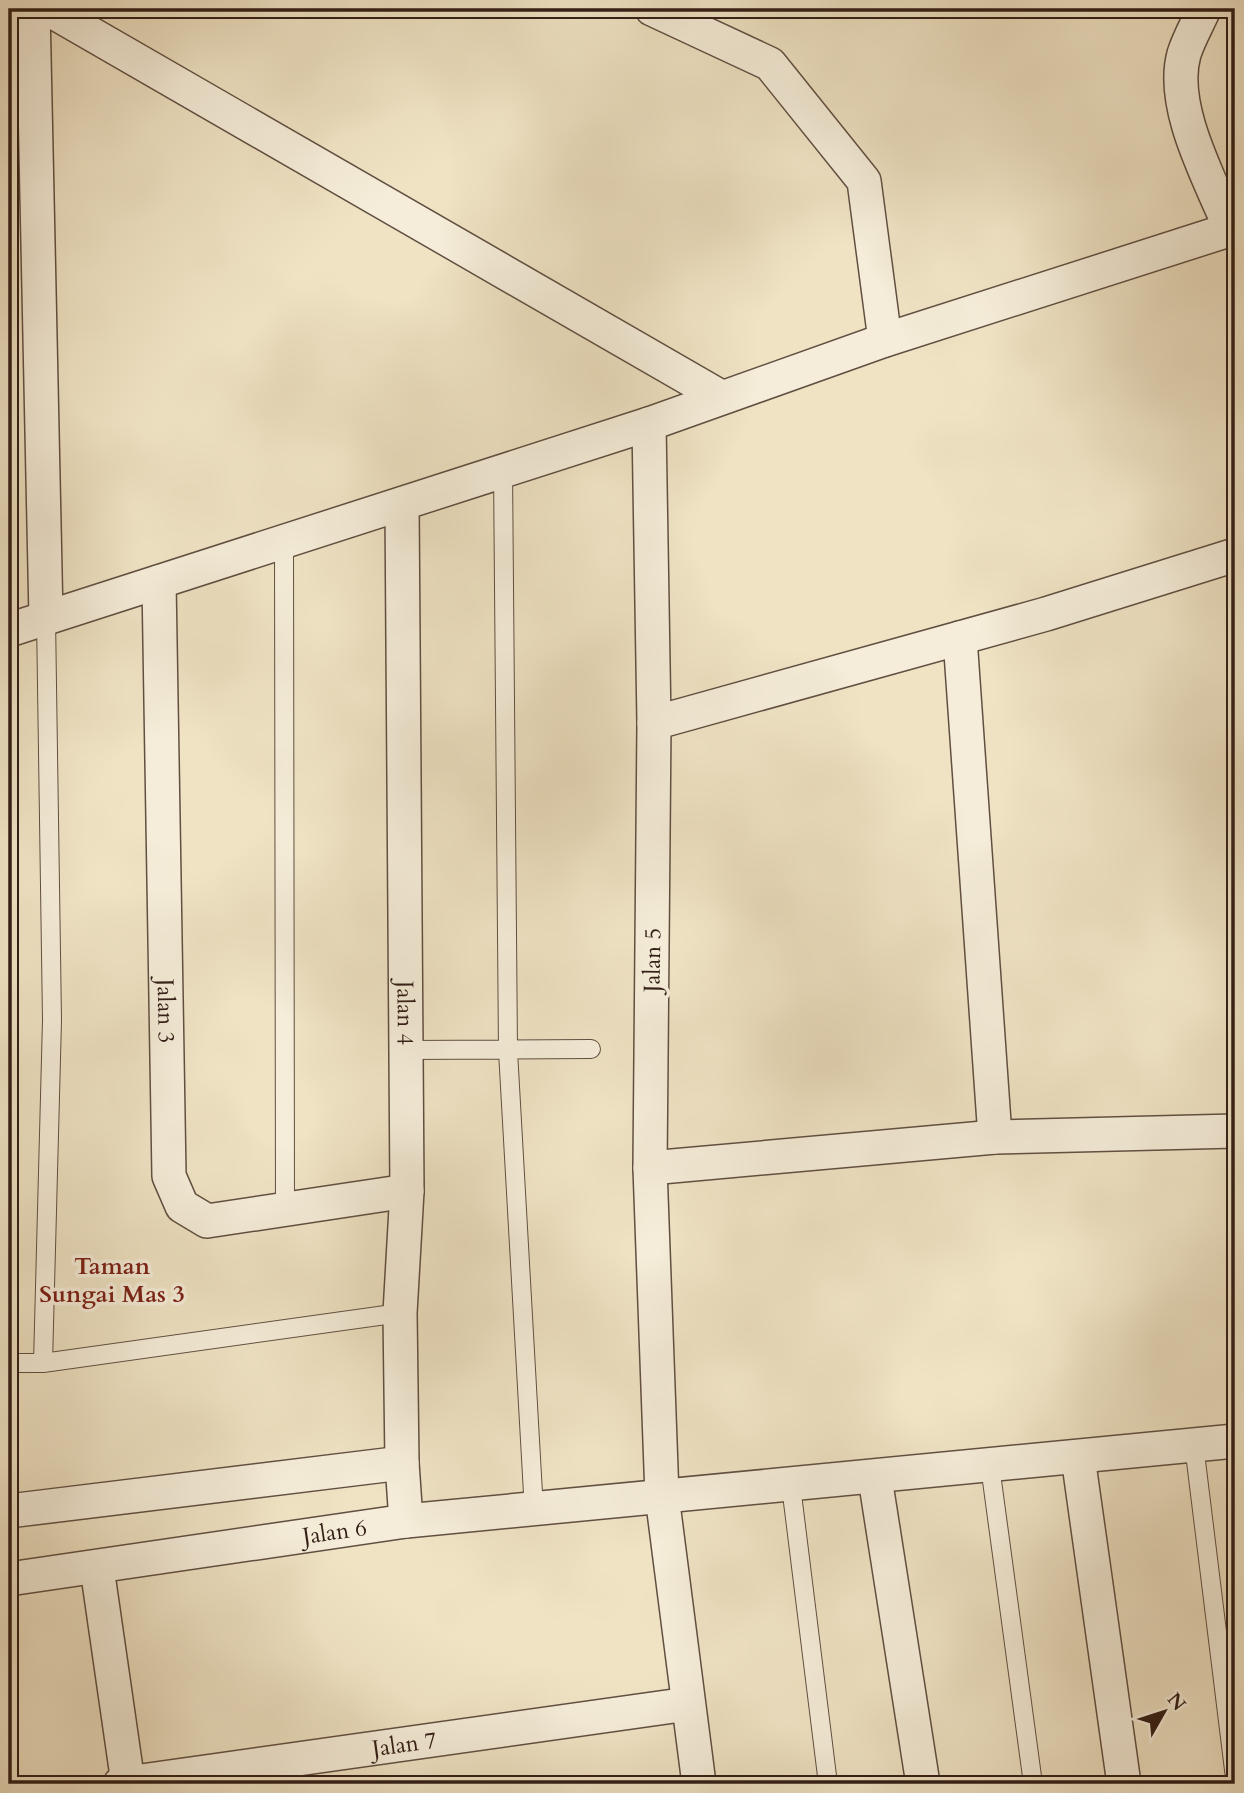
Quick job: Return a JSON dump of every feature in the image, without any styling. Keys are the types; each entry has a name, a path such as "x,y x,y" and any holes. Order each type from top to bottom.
{"street":[{"path":"33,9 46,618"},
{"path":"48,9 721,397"},
{"path":"652,9 769,64 864,181 886,340"},
{"path":"9,630 649,424 886,340 1233,229 1192,133 1181,91 1184,54 1204,9"},
{"name":"Jalan 5","path":"649,424 654,723 650,1168 662,1496 699,1784"},
{"name":"Jalan 4","path":"402,504 407,1191 400,1313 402,1462 406,1521"},
{"path":"654,723 960,639 1235,555"},
{"name":"Jalan 3","path":"159,582 169,1176 182,1206 207,1222 407,1191"},
{"path":"960,639 995,1137"},
{"path":"650,1168 995,1137 1235,1131"},
{"name":"Jalan 6","path":"9,1579 406,1521 534,1511 662,1496 875,1478 1235,1441"},
{"path":"1078,1457 1124,1784"},
{"path":"9,1511 402,1462"},
{"path":"875,1478 923,1784"},
{"path":"97,1568 124,1784"},
{"name":"Jalan 7","path":"124,1784 688,1704"}],"lane":[{"path":"503,470 508,1051 534,1511"},
{"path":"284,540 285,1212"},
{"path":"43,1363 52,1020 46,618"},
{"path":"405,1050 591,1049"},
{"path":"9,1363 43,1363 400,1313"},
{"path":"1194,1445 1235,1778"},
{"path":"990,1466 1033,1784"},
{"path":"791,1486 828,1784"}],"district":[{"name":"Taman Sungai Mas 3","path":"112,1280"}]}
